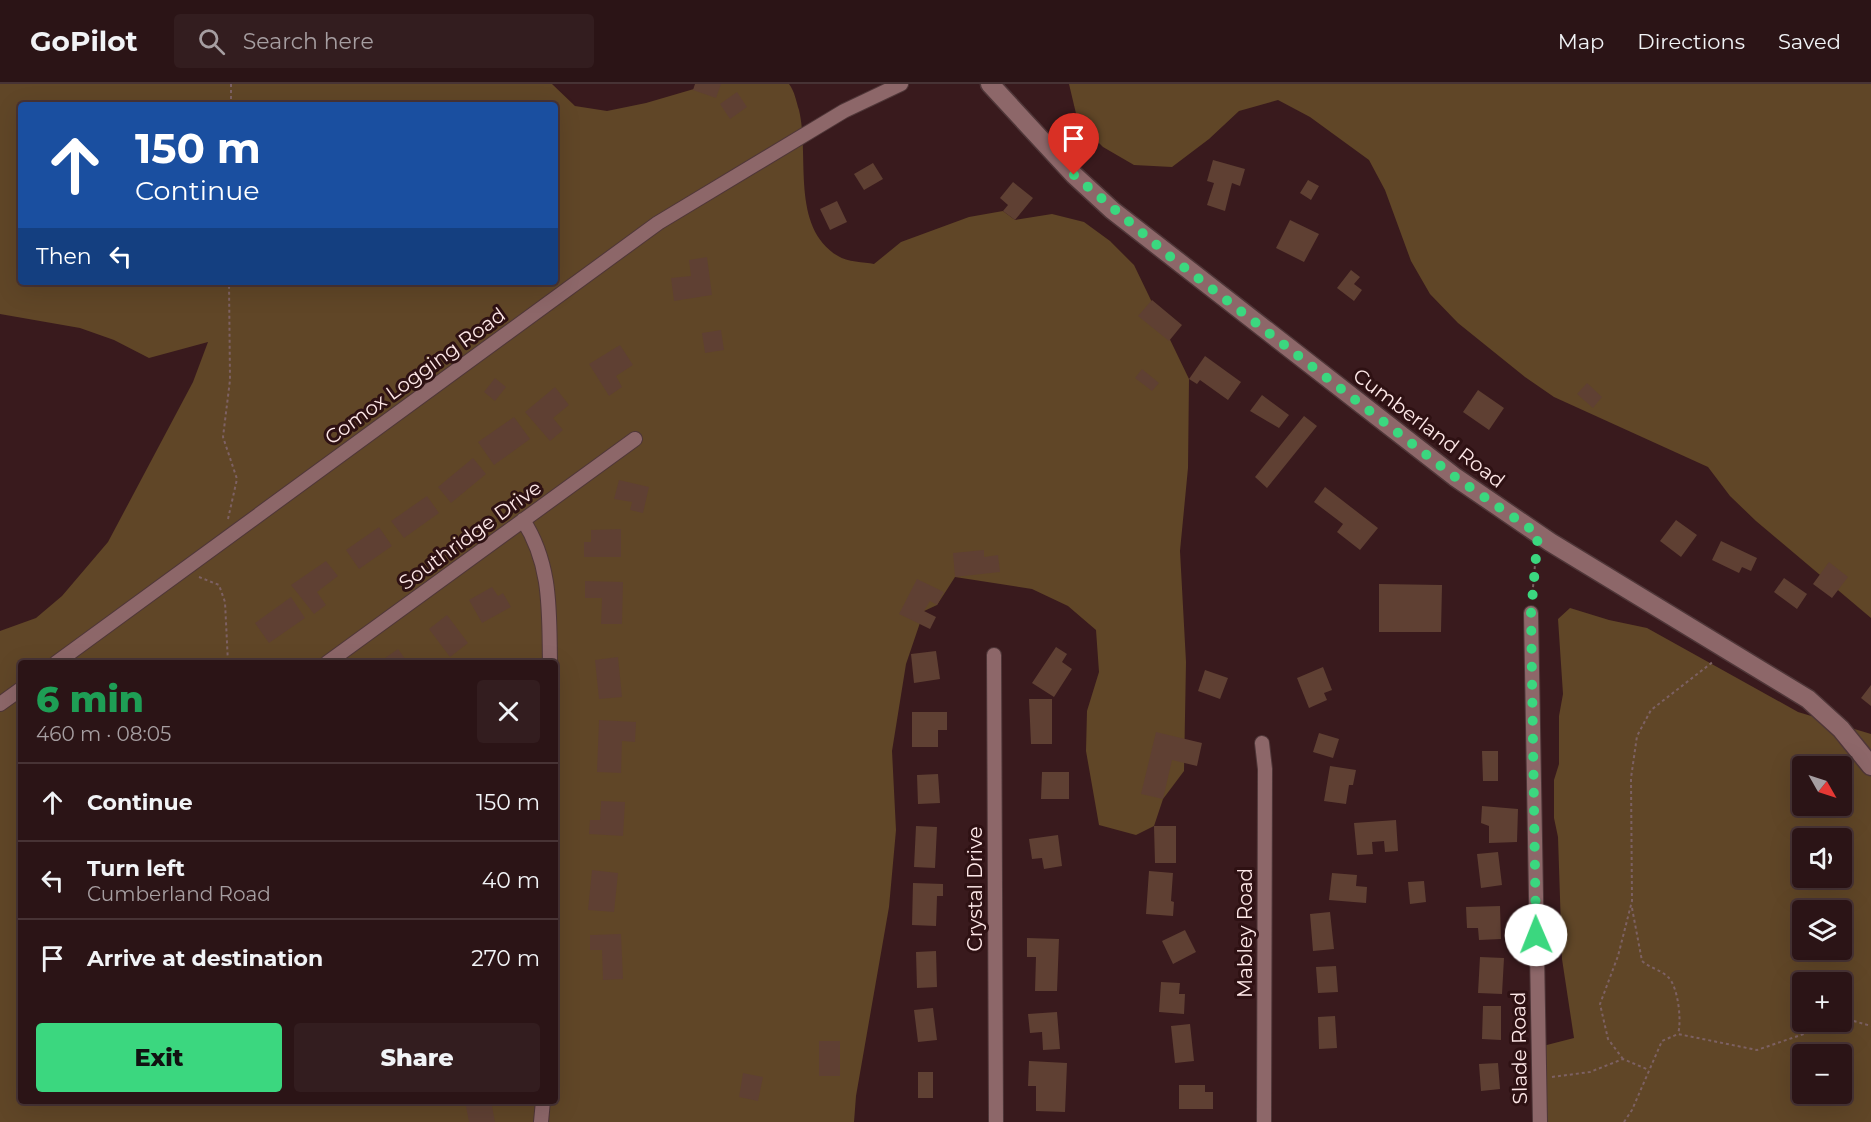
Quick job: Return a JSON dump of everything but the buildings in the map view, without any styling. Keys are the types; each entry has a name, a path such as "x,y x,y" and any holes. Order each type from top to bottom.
{"street":[{"name":"Comox Logging Road","path":"60,660 658,223 844,111 901,84"},
{"name":"Cumberland Road","path":"990,84 1074,175 1144,237 1455,477 1538,534 1808,699 1841,729 1871,766"},
{"name":"Southridge Drive","path":"331,660 635,439"},
{"path":"524,520 536,540 549,592 550,660"},
{"name":"Slade Road","path":"1531,613 1540,1122"},
{"name":"Crystal Drive","path":"994,655 996,1122"},
{"path":"0,704 18,690"},
{"name":"Mabley Road","path":"1262,743 1265,769 1264,1122"},
{"path":"541,1122 543,1104"}],"path":[{"path":"231,84 231,102"},
{"path":"222,541 237,478 223,437 230,380 229,285"},
{"path":"1531,613 1538,534"},
{"path":"182,570 219,585 225,602 228,660"},
{"path":"1678,1034 1682,1022 1672,984 1669,977 1642,961 1631,905 1631,778 1637,736 1651,710 1728,650"},
{"path":"1631,905 1618,956 1600,1004 1608,1039 1623,1059 1649,1070"},
{"path":"1852,1020 1871,1026"},
{"path":"1624,1122 1632,1110 1662,1041 1678,1034 1757,1050 1809,1032"},
{"path":"1539,1079 1590,1072 1623,1059"}],"shaded area":[{"path":"0,84 552,84 575,106 607,111 646,103 711,84 789,84 799,110 802,128 807,209 813,227 823,243 838,256 851,261 874,264 901,242 969,217 1003,211 1015,220 1052,214 1084,222 1110,241 1134,265 1189,379 1188,468 1180,551 1186,662 1184,771 1163,799 1154,826 1136,835 1099,825 1086,751 1087,711 1099,672 1096,630 1068,606 1032,589 955,577 937,605 924,611 906,664 892,751 896,830 889,907 856,1096 854,1122 0,1122 0,631 36,618 62,596 108,542 193,382 208,342 149,358 114,340 80,328 0,314"},
{"path":"1069,84 1871,84 1871,618 1756,521 1730,496 1708,467 1554,397 1525,377 1458,323 1430,294 1411,261 1385,190 1369,160 1310,117 1278,100 1239,111 1209,139 1172,167 1134,165 1103,147 1078,122"},
{"path":"1570,608 1609,620 1647,628 1798,712 1871,734 1871,1122 1540,1122 1539,1047 1574,1038 1562,959 1558,837 1554,818 1554,780 1559,764 1559,716 1563,694 1558,619"}],"route":[{"path":"1074,175 1153,244 1455,477 1538,534 1531,613 1536,935"}]}
